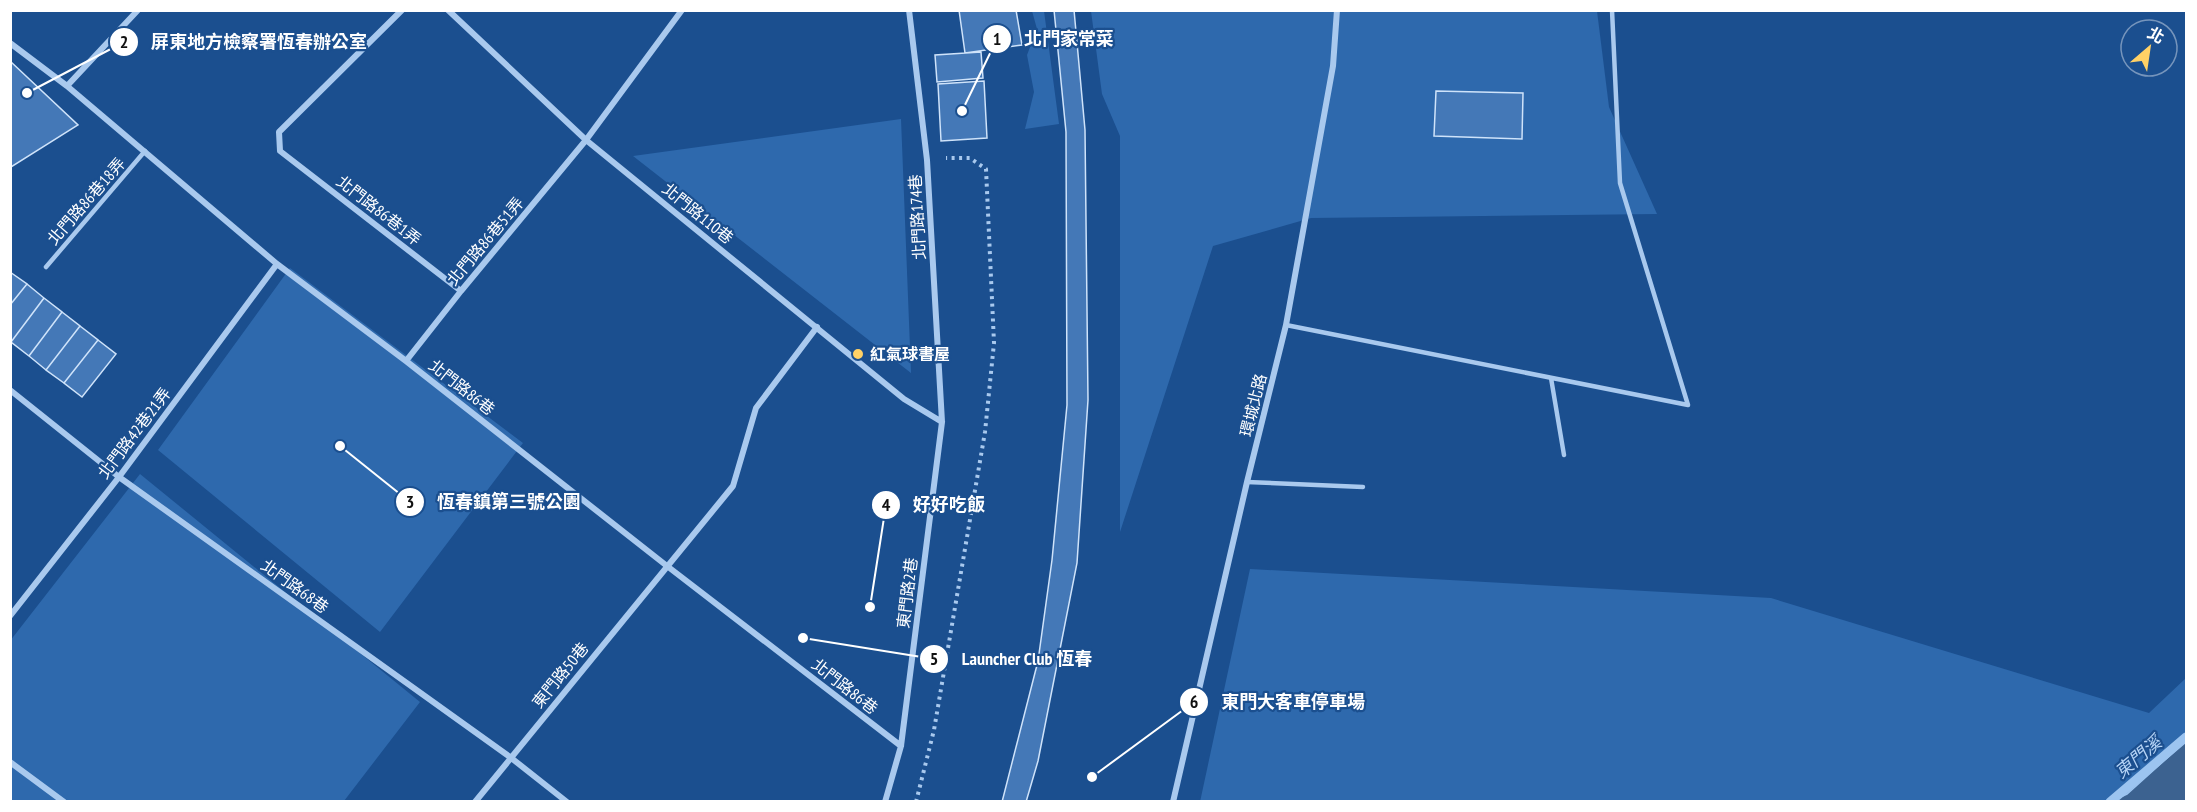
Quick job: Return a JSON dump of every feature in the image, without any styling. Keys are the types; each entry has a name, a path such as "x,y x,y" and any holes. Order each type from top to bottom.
{"street":[{"path":"67,86 138,10"},
{"name":"北門路86巷1弄","path":"402,10 279,132 280,151 461,291"},
{"name":"北門路110巷","path":"448,10 586,140 904,399 942,422"},
{"name":"北門路86巷51弄","path":"406,361 586,140 682,10"},
{"name":"北門路174巷","path":"909,10 927,160 942,422"},
{"name":"環城北路","path":"1173,801 1286,325 1333,66 1337,10"},
{"name":"北門路86巷","path":"10,43 67,86 277,264 406,361 901,746"},
{"name":"北門路42巷21弄","path":"10,616 118,477 277,264"},
{"name":"東門路50巷","path":"475,801 733,486 756,408 817,327"},
{"name":"北門路68巷","path":"10,390 118,477 510,757 567,801"},
{"name":"東門路2巷","path":"885,801 901,746 942,422"},
{"path":"10,762 64,801"}],"lane":[{"path":"1286,325 1688,405 1620,183 1612,10"},
{"name":"北門路86巷18弄","path":"46,267 145,151"},
{"path":"1551,378 1564,455"},
{"path":"1247,482 1363,487"}],"path":[{"path":"916,801 934,730 985,432 994,343 986,169 970,158"}],"shaded area":[{"path":"1032,11 1044,11 1059,124 1025,129 1034,92 1027,55 1037,29"},
{"path":"1091,11 1597,11 1609,107 1657,214 1311,218 1213,246 1120,532 1120,136 1102,94"},
{"path":"901,119 911,373 633,156"},
{"path":"290,268 523,443 380,632 158,450"},
{"path":"140,474 420,702 344,801 11,801 10,641"},
{"path":"1250,569 1771,598 2149,713 2186,678 2186,801 1200,802"},
{"path":"2186,741 2186,801 2112,801 2127,794"}],"building":[{"path":"959,10 1016,10 1022,45 965,53"},
{"path":"1054,10 1074,10 1085,130 1088,400 1077,563 1038,761 1026,802 1002,802 1038,661 1052,560 1067,405 1066,132"},
{"path":"981,52 983,78 937,82 935,55"},
{"path":"10,61 78,125 11,167 10,167"},
{"path":"984,81 987,138 941,141 938,84"},
{"path":"1436,91 1523,93 1522,139 1434,136"},
{"path":"10,272 27,284 10,305"},
{"path":"27,284 44,298 11,342 10,305"},
{"path":"44,298 62,312 29,356 11,342"},
{"path":"62,312 80,326 46,370 29,356"},
{"path":"80,326 98,340 64,383 46,370"},
{"path":"98,340 116,354 82,397 64,383"}],"waterway":[{"name":"東門溪","path":"2110,802 2186,737"}],"place":[{"name":"屏東地方檢察署恆春辦公室","path":"27,93"},
{"name":"北門家常菜","path":"962,111"},
{"name":"紅氣球書屋","path":"858,354"},
{"name":"恆春鎮第三號公園","path":"340,446"},
{"name":"好好吃飯","path":"870,607"},
{"name":"Launcher Club 恆春","path":"803,638"},
{"name":"東門大客車停車場","path":"1092,777"}]}
